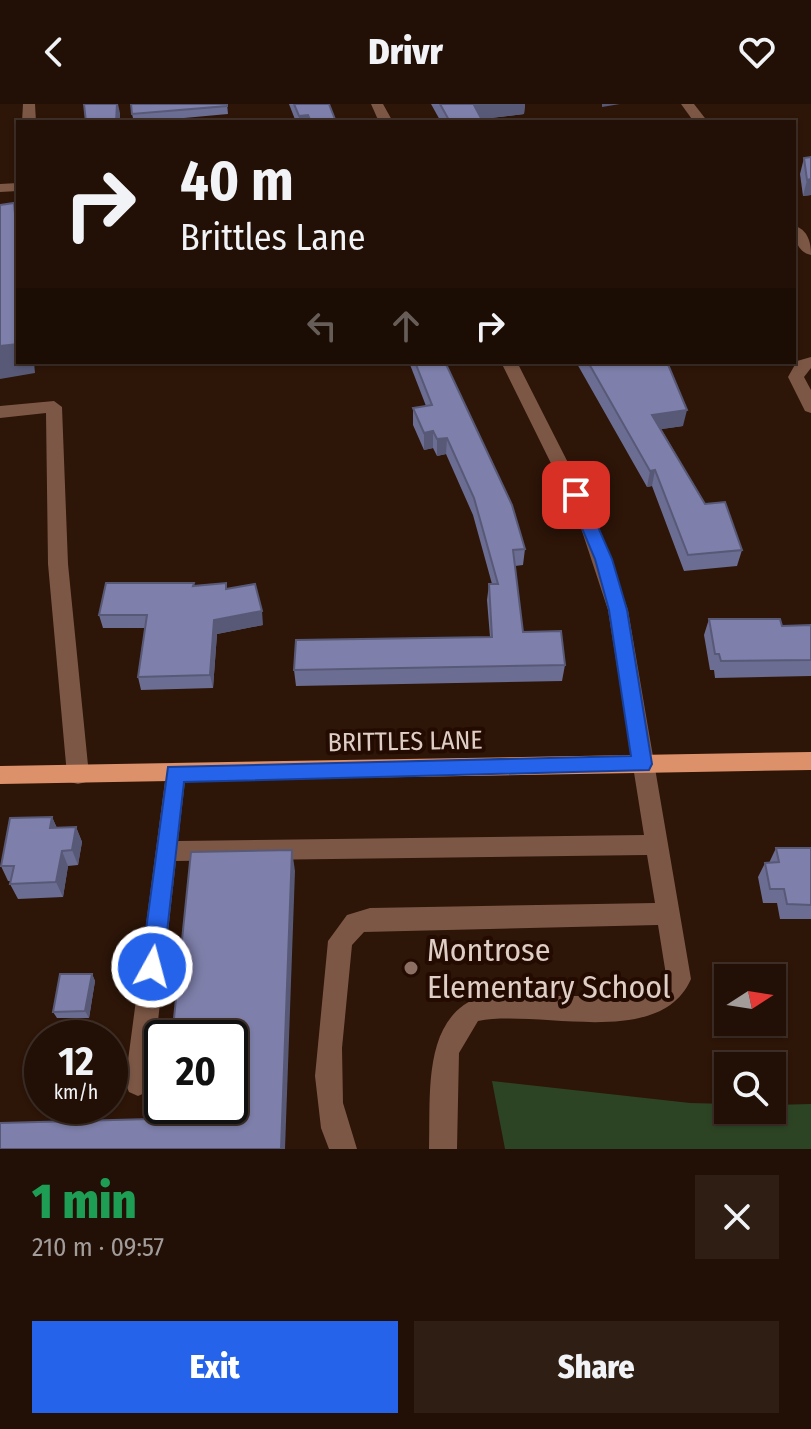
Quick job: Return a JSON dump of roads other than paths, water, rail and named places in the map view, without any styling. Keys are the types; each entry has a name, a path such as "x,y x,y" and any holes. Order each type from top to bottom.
{"main road":[{"name":"BRITTLES LANE","path":"0,775 811,761"}],"street":[{"path":"687,104 699,120"},
{"path":"796,232 811,251"},
{"path":"811,362 803,365 796,377 811,407"},
{"path":"443,1149 446,1050 470,1012 482,1008 642,1008 661,1000 679,979 618,610 603,559 580,502 510,364"},
{"path":"0,412 54,407 58,564 78,775"},
{"path":"138,1083 175,773"},
{"path":"166,851 657,845"},
{"path":"343,1149 331,1123 327,1092 340,941 356,923 370,919 670,914"}],"place":[{"name":"Montrose Elementary School","path":"411,968"}]}
